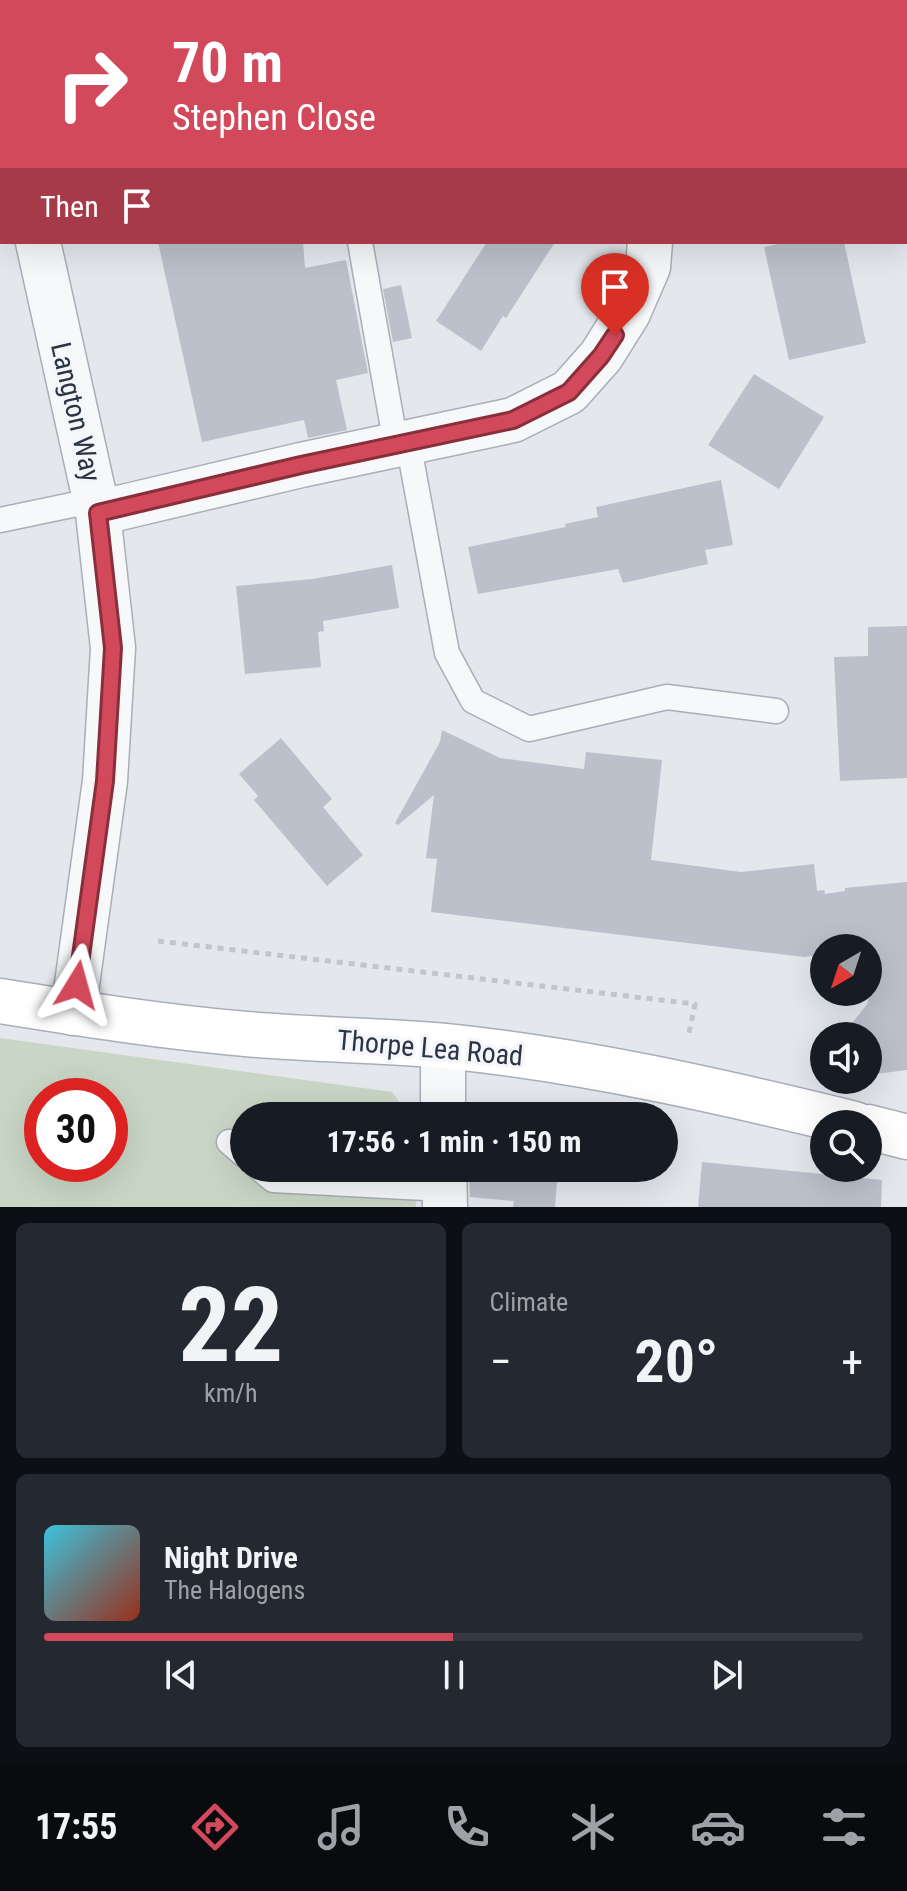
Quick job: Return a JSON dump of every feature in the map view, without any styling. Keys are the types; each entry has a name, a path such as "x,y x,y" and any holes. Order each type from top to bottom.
{"main road":[{"name":"Thorpe Lea Road","path":"0,1001 245,1034 443,1046 558,1060 680,1083 810,1113"},
{"path":"882,1131 907,1137"}],"street":[{"name":"Langton Way","path":"38,244 97,506 113,648 105,781 73,1013"},
{"path":"97,506 513,420 569,392 601,356 628,313 648,267 650,244"},
{"path":"443,1046 443,1102"}],"lane":[{"path":"360,244 447,653 473,701 529,729 667,697 776,711"},
{"path":"0,520 97,506"},
{"path":"316,1182 444,1188"}],"path":[{"path":"158,941 695,1004"}],"green space":[{"path":"0,1038 392,1092 400,1102 230,1102 230,1182 415,1182 416,1207 0,1207"}],"building":[{"path":"158,244 303,244 305,268 346,260 368,373 336,380 347,430 308,438 304,420 202,442"},
{"path":"486,244 554,244 481,351 436,321"},
{"path":"778,244 844,244 866,343 789,360 764,247"},
{"path":"401,285 412,338 393,342 383,289"},
{"path":"754,374 824,417 779,489 708,445"},
{"path":"721,480 733,545 705,550 708,564 623,583 618,569 478,594 468,547 566,527 565,524 598,517 596,507"},
{"path":"392,565 399,608 323,621 324,631 318,632 321,667 245,674 236,586 313,579"},
{"path":"907,626 907,778 840,781 834,657 868,656 868,627"},
{"path":"442,730 500,758 584,769 586,752 662,760 651,860 741,872 814,864 817,891 824,890 825,894 845,891 845,888 907,882 907,1070 882,1073 882,1022 853,1022 866,1006 882,1006 882,934 810,934 810,956 804,957 431,912 437,859 426,858 434,795 398,825 395,823 440,742"},
{"path":"281,738 332,799 323,807 363,855 327,886 254,800 258,796 239,774"},
{"path":"702,1162 810,1173 810,1182 882,1182 881,1207 698,1207"},
{"path":"469,1182 557,1182 555,1207 513,1207 514,1201 470,1197"}],"route":[{"path":"77,985 105,781 113,648 98,513 301,465 513,420 569,392 615,335"}]}
